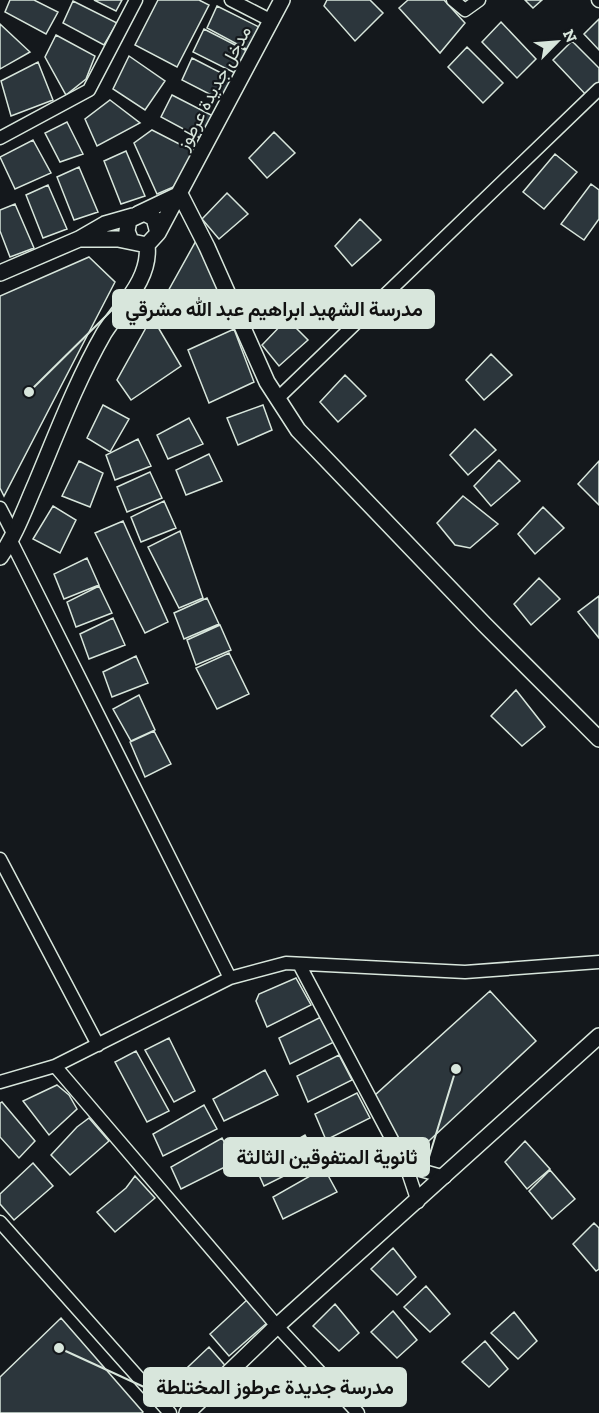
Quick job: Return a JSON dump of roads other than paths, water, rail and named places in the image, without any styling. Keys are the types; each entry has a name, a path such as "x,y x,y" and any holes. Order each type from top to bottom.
{"street":[{"path":"0,138 89,90 136,0"},
{"path":"231,0 272,21"},
{"name":"مدخل جديدة عرطوز","path":"158,233 282,0"},
{"path":"453,0 465,10 479,0"},
{"path":"277,399 599,89"},
{"path":"0,273 180,194 277,399 318,452 483,624 599,739"},
{"path":"0,557 12,538 70,404 99,344 143,274 148,254 147,245 158,233 154,218 136,215"},
{"path":"131,241 127,231 136,215"},
{"path":"80,239 131,241 147,245"},
{"path":"0,508 12,538 230,978"},
{"path":"0,859 98,1045"},
{"path":"0,1082 55,1066 230,978 286,963 465,972 599,962"},
{"path":"299,964 406,1166 418,1202"},
{"path":"187,1413 277,1326 418,1202 599,1036"},
{"path":"55,1066 277,1326 358,1413"},
{"path":"406,1166 445,1176"},
{"path":"0,1222 170,1413"}],"place":[{"name":"مدرسة الشهيد ابراهيم عبد الله مشرقي","path":"29,392"},
{"name":"ثانوية المتفوقين الثالثة","path":"456,1069"},
{"name":"مدرسة جديدة عرطوز المختلطة","path":"59,1348"}]}
